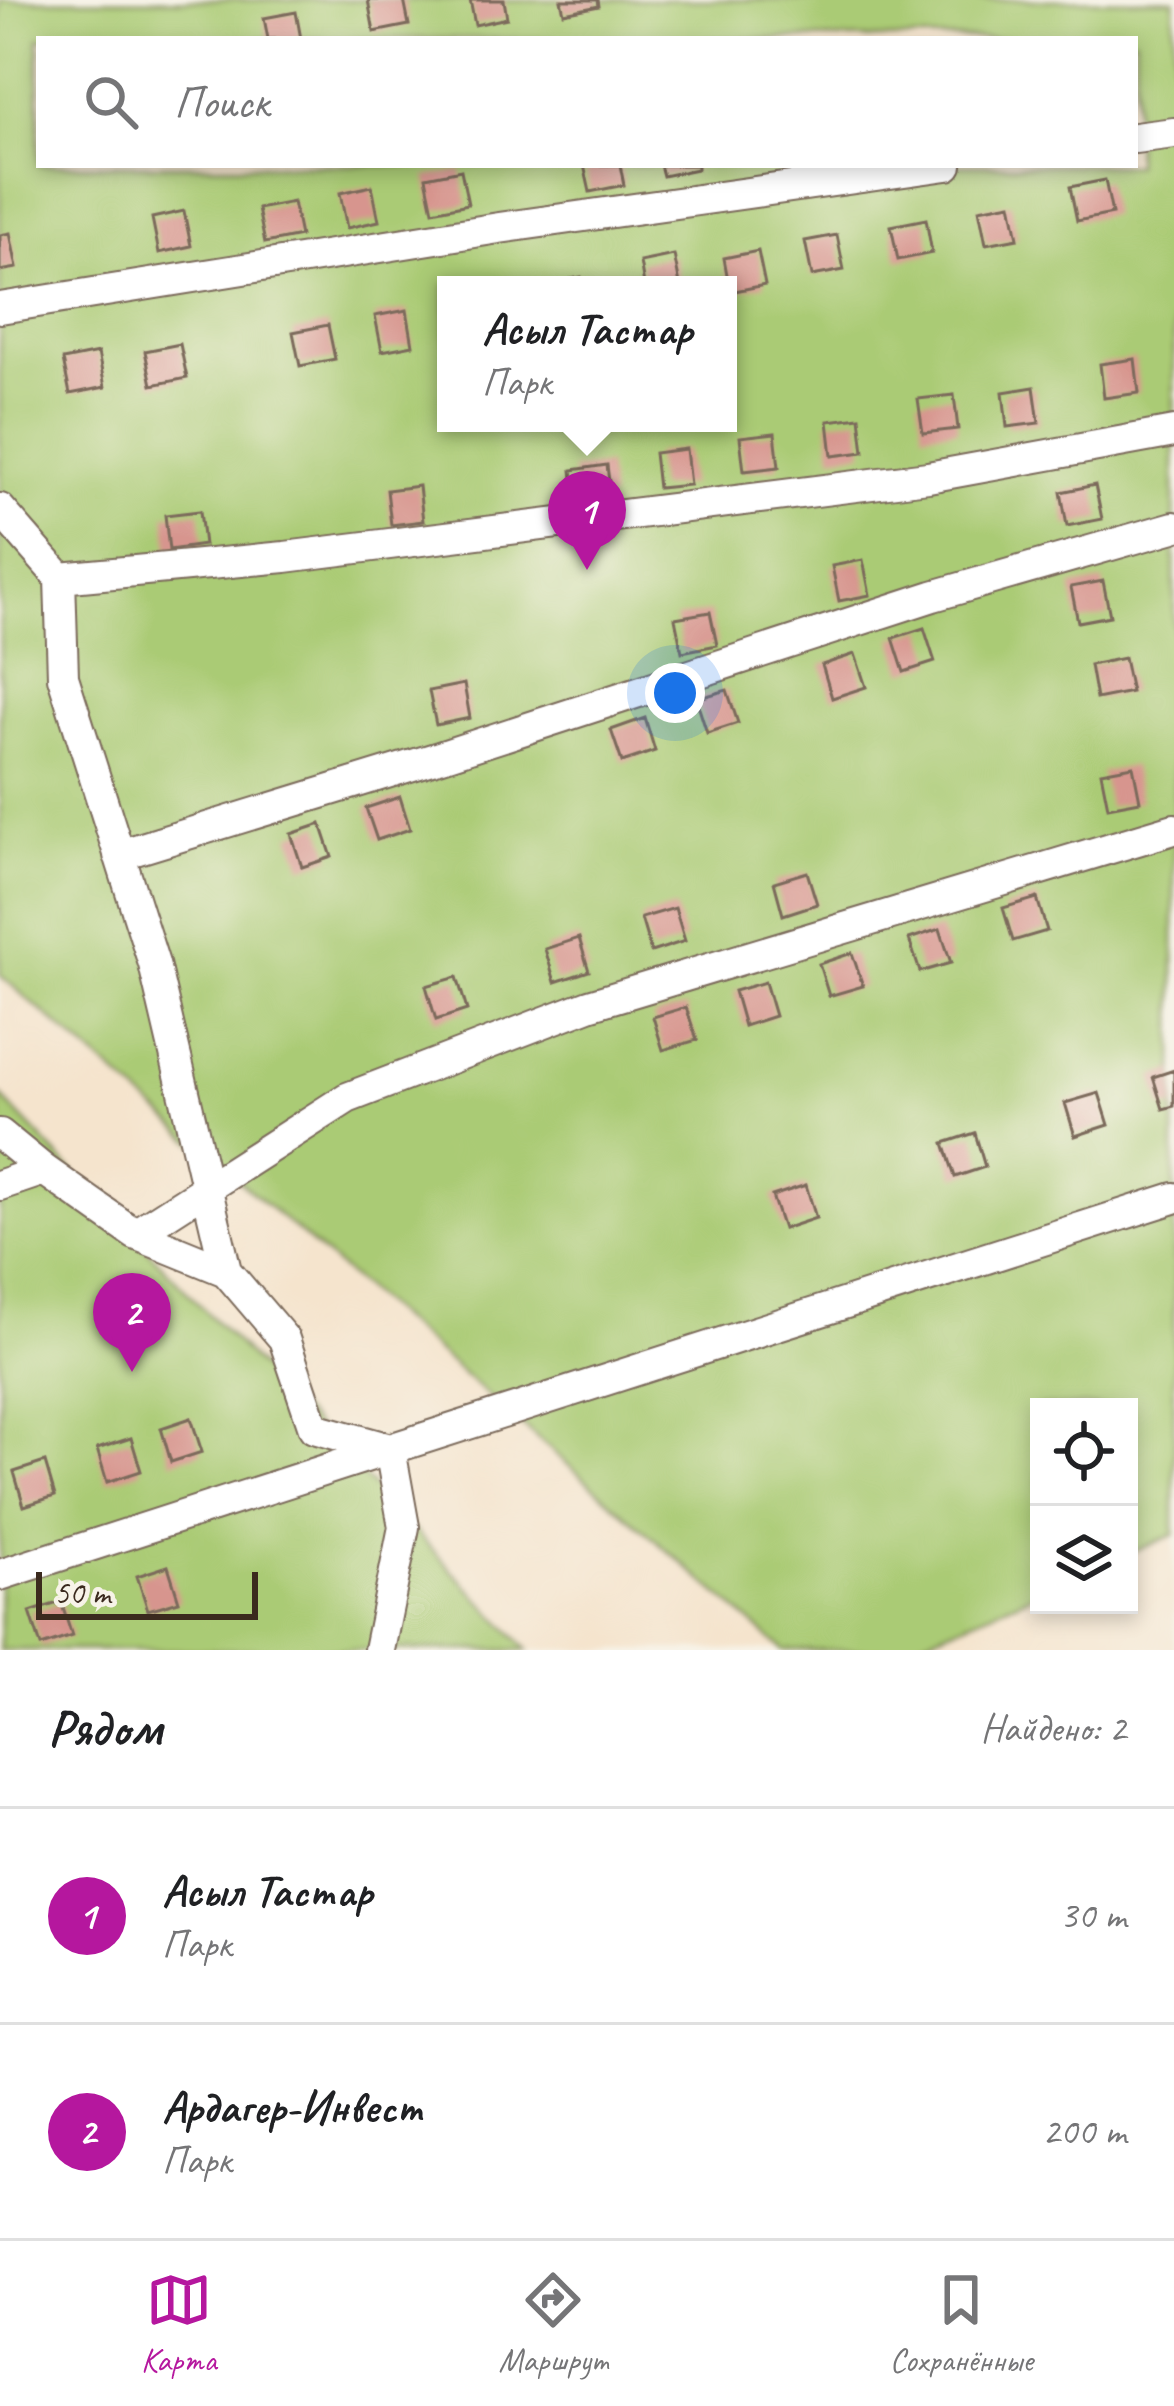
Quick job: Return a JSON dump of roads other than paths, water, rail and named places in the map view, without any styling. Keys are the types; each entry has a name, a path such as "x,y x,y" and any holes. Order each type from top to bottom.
{"street":[{"path":"1138,138 1174,133"},
{"path":"0,308 499,228 926,168"},
{"path":"60,578 309,554 928,477 1174,432"},
{"path":"0,509 60,578 63,677 154,964 226,1271 284,1339 314,1428 390,1449"},
{"path":"119,855 439,757 933,596 1174,526"},
{"path":"135,1234 347,1099 590,1005 1174,829"},
{"path":"0,1134 135,1234 226,1271"},
{"path":"0,1185 44,1170"},
{"path":"0,1575 1174,1198"},
{"path":"380,1650 404,1527 390,1449"}],"place":[{"name":"Асыл Тастар","path":"587,570"},
{"name":"Ардагер-Инвест","path":"132,1372"}]}
